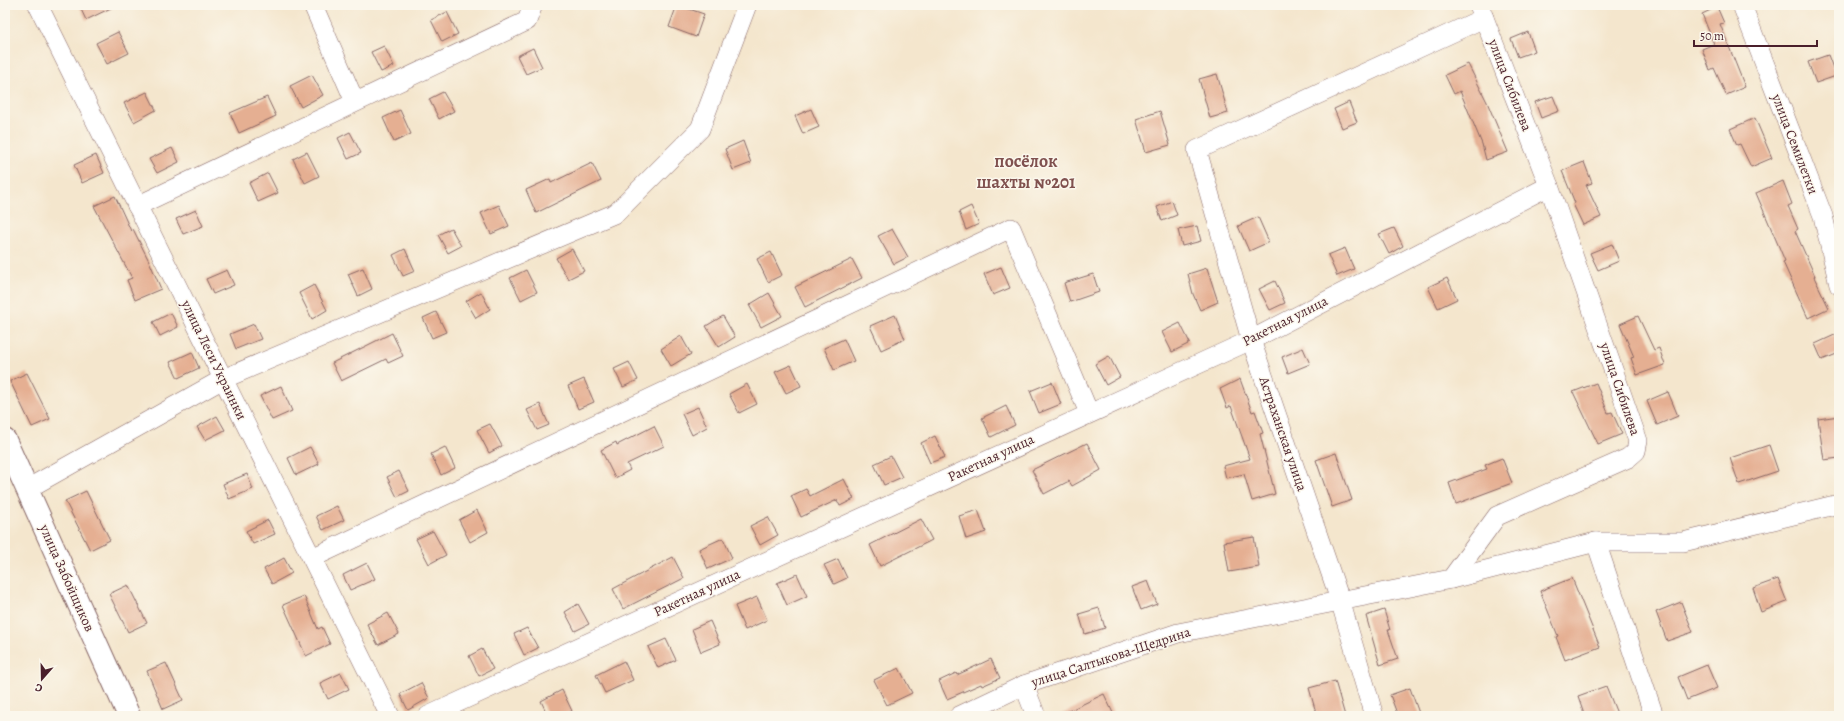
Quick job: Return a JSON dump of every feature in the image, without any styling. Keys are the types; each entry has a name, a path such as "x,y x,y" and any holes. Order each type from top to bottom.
{"main road":[{"name":"улица Забойщиков","path":"5,440 129,716"}],"street":[{"name":"улица Леси Украинки","path":"38,5 390,716"},
{"path":"313,5 355,102"},
{"path":"137,206 527,21 533,5"},
{"path":"27,489 223,379 616,213 700,129 748,5"},
{"name":"улица Семилетки","path":"1742,5 1823,216 1839,285"},
{"name":"Астраханская улица","path":"1374,716 1340,600 1251,340 1197,150 1482,11"},
{"name":"улица Сибилева","path":"1451,579 1497,516 1628,458 1636,451 1638,441 1549,186 1482,11"},
{"name":"Ракетная улица","path":"428,716 1251,340 1549,186"},
{"path":"312,558 1011,228 1089,413"},
{"path":"1340,600 1451,579 1596,542 1683,542 1839,504"},
{"path":"1596,542 1654,716"},
{"name":"улица Салтыкова-Щедрина","path":"959,716 1024,685 1178,633 1340,600"},
{"path":"1024,685 1036,716"}],"building":[{"path":"79,5 117,5 86,20"},
{"path":"677,5 704,14 696,37 669,27"},
{"path":"1717,7 1724,23 1720,24 1745,87 1726,95 1714,68 1710,70 1702,49 1714,44 1702,14"},
{"path":"447,12 458,34 442,42 431,20"},
{"path":"118,32 129,53 107,64 96,43"},
{"path":"1528,32 1535,51 1518,57 1511,39"},
{"path":"384,46 394,66 381,72 371,52"},
{"path":"533,48 542,67 526,74 517,56"},
{"path":"1828,55 1836,76 1816,83 1808,62"},
{"path":"1468,64 1487,102 1508,152 1486,160 1482,144 1460,91 1454,94 1445,75"},
{"path":"1217,74 1228,113 1210,118 1199,79"},
{"path":"312,75 323,95 301,107 290,86"},
{"path":"147,92 156,110 134,122 124,103"},
{"path":"443,92 454,111 439,119 429,99"},
{"path":"1553,96 1559,111 1541,118 1535,102"},
{"path":"267,97 276,116 239,133 230,113"},
{"path":"1349,102 1357,122 1342,128 1334,109"},
{"path":"811,109 819,127 803,134 795,116"},
{"path":"400,110 411,134 394,142 383,118"},
{"path":"1160,111 1170,145 1146,152 1136,119"},
{"path":"1755,118 1772,158 1751,167 1740,144 1737,145 1730,129"},
{"path":"350,132 361,153 348,159 338,138"},
{"path":"743,141 751,163 733,170 725,149"},
{"path":"172,148 179,162 157,173 149,159"},
{"path":"307,152 319,176 305,183 293,159"},
{"path":"96,155 104,173 82,183 74,165"},
{"path":"1584,162 1592,183 1586,185 1601,217 1583,225 1573,204 1575,203 1562,171"},
{"path":"592,163 601,181 536,213 526,190 550,179 551,183"},
{"path":"268,173 278,193 258,202 249,183"},
{"path":"1783,181 1792,204 1788,206 1798,229 1795,231 1829,308 1808,318 1783,262 1785,261 1756,193"},
{"path":"115,196 131,231 133,229 150,263 161,289 135,300 127,280 132,278 94,206"},
{"path":"1172,201 1177,215 1162,221 1157,207"},
{"path":"499,205 509,226 491,234 481,213"},
{"path":"971,206 979,224 966,230 959,212"},
{"path":"196,210 203,226 183,234 176,219"},
{"path":"1258,217 1269,242 1249,251 1238,226"},
{"path":"1197,226 1201,241 1182,246 1178,230"},
{"path":"451,228 461,246 448,253 438,235"},
{"path":"1394,228 1403,246 1389,254 1379,234"},
{"path":"892,229 908,257 894,264 878,236"},
{"path":"1612,244 1619,261 1598,270 1590,253"},
{"path":"1345,248 1354,269 1337,276 1328,255"},
{"path":"405,249 415,271 403,276 393,255"},
{"path":"572,249 584,271 568,279 556,258"},
{"path":"771,252 782,275 768,282 757,259"},
{"path":"852,259 862,278 805,307 795,287"},
{"path":"1001,267 1010,288 993,295 984,274"},
{"path":"363,268 372,289 358,296 348,274"},
{"path":"1207,268 1218,302 1200,310 1193,294 1188,274"},
{"path":"227,270 234,285 213,294 206,279"},
{"path":"526,270 537,292 521,300 510,278"},
{"path":"1093,274 1099,292 1070,302 1064,283"},
{"path":"1447,278 1457,299 1438,308 1428,287"},
{"path":"1275,281 1285,303 1270,310 1259,289"},
{"path":"314,285 327,310 312,319 299,293"},
{"path":"481,292 490,309 476,318 466,301"},
{"path":"769,293 782,316 761,327 749,305"},
{"path":"436,312 446,332 432,338 423,318"},
{"path":"171,313 178,327 160,336 153,322"},
{"path":"895,315 905,339 881,350 870,326"},
{"path":"723,316 735,337 719,347 706,326"},
{"path":"1638,316 1654,350 1659,348 1665,365 1637,375 1631,358 1634,357 1620,324"},
{"path":"1180,323 1190,343 1172,352 1162,332"},
{"path":"254,324 261,339 236,349 230,334"},
{"path":"392,333 403,356 388,363 386,359 341,381 332,363"},
{"path":"1839,333 1839,353 1822,360 1815,344"},
{"path":"681,336 691,354 671,366 661,349"},
{"path":"844,339 854,361 834,370 824,348"},
{"path":"1303,348 1310,364 1288,373 1282,357"},
{"path":"192,352 199,368 178,378 170,362"},
{"path":"1109,356 1120,377 1106,385 1095,364"},
{"path":"629,362 638,380 623,387 614,369"},
{"path":"791,365 801,386 786,393 775,372"},
{"path":"27,373 50,419 32,427 10,381"},
{"path":"584,379 594,402 578,409 568,386"},
{"path":"1240,379 1252,412 1255,411 1263,433 1260,434 1275,494 1252,501 1244,474 1226,478 1223,466 1250,459 1231,406 1227,408 1220,389"},
{"path":"1052,382 1061,404 1039,413 1030,391"},
{"path":"1596,383 1608,413 1612,412 1622,434 1598,444 1573,392"},
{"path":"747,384 757,404 739,413 729,394"},
{"path":"281,386 292,411 272,420 260,396"},
{"path":"1668,392 1678,416 1657,425 1647,401"},
{"path":"540,404 549,425 537,430 527,410"},
{"path":"1006,406 1015,425 991,437 982,418"},
{"path":"698,407 707,427 692,435 682,414"},
{"path":"217,416 225,430 205,440 197,427"},
{"path":"1839,416 1839,458 1824,460 1818,419"},
{"path":"490,424 502,446 489,453 477,430"},
{"path":"654,426 664,446 627,464 630,470 615,478 601,450 616,442 617,445"},
{"path":"935,436 945,457 930,463 921,443"},
{"path":"1087,443 1101,470 1072,486 1069,481 1044,494 1032,470"},
{"path":"1769,445 1778,471 1739,484 1730,458"},
{"path":"310,447 319,464 296,475 288,458"},
{"path":"445,447 455,468 441,475 431,454"},
{"path":"1336,453 1352,500 1332,507 1316,460"},
{"path":"891,456 902,477 884,485 874,464"},
{"path":"1502,458 1512,483 1456,504 1449,483 1487,469 1485,465"},
{"path":"399,471 409,491 397,497 387,477"},
{"path":"247,474 253,489 229,499 223,484"},
{"path":"844,479 854,499 840,506 837,500 801,517 791,496 806,489 810,496"},
{"path":"86,491 110,540 90,550 65,501"},
{"path":"337,506 344,520 323,530 316,516"},
{"path":"477,510 488,532 470,542 459,520"},
{"path":"978,510 986,532 966,539 959,516"},
{"path":"768,517 778,535 760,545 750,526"},
{"path":"921,519 932,540 880,566 870,545"},
{"path":"268,520 275,534 253,544 246,531"},
{"path":"433,531 446,555 429,564 416,539"},
{"path":"1254,537 1259,567 1229,572 1224,542"},
{"path":"723,538 732,558 708,569 699,549"},
{"path":"673,557 684,578 623,609 613,589"},
{"path":"284,558 292,573 272,584 264,569"},
{"path":"838,559 847,578 834,584 824,565"},
{"path":"367,563 375,579 350,590 343,575"},
{"path":"797,574 807,596 787,605 777,583"},
{"path":"1572,578 1600,647 1565,660 1556,637 1558,636 1540,591"},
{"path":"1778,579 1787,602 1761,612 1753,588"},
{"path":"1148,581 1157,604 1141,610 1132,587"},
{"path":"128,585 147,623 128,632 109,594"},
{"path":"304,596 318,629 322,627 330,644 306,656 283,605"},
{"path":"757,597 767,620 745,630 735,606"},
{"path":"1681,602 1693,632 1667,641 1656,612"},
{"path":"578,604 589,624 575,631 565,612"},
{"path":"1099,608 1105,628 1085,634 1079,614"},
{"path":"1384,610 1390,630 1388,630 1398,659 1380,665 1366,616"},
{"path":"388,613 399,634 378,645 367,624"},
{"path":"710,621 720,644 701,652 692,629"},
{"path":"527,628 538,648 524,655 514,634"},
{"path":"666,639 676,660 658,668 648,647"},
{"path":"482,649 493,669 479,676 469,656"},
{"path":"991,659 1000,678 982,686 981,684 947,699 939,681 956,673 957,675"},
{"path":"624,661 633,680 605,693 596,675"},
{"path":"166,663 183,700 163,709 147,671"},
{"path":"1707,665 1717,688 1687,700 1678,677"},
{"path":"899,668 912,693 887,705 874,680"},
{"path":"341,673 349,689 328,699 320,683"},
{"path":"1335,681 1345,716 1317,716 1309,688"},
{"path":"421,683 429,698 408,710 400,694"},
{"path":"1606,686 1618,716 1585,716 1578,696"},
{"path":"1410,688 1420,716 1398,716 1390,695"},
{"path":"562,690 572,711 561,716 548,716 541,701"},
{"path":"1104,694 1113,713 1106,716 1058,716"}],"district":[{"name":"посёлок шахты №201","path":"1026,171"}]}
